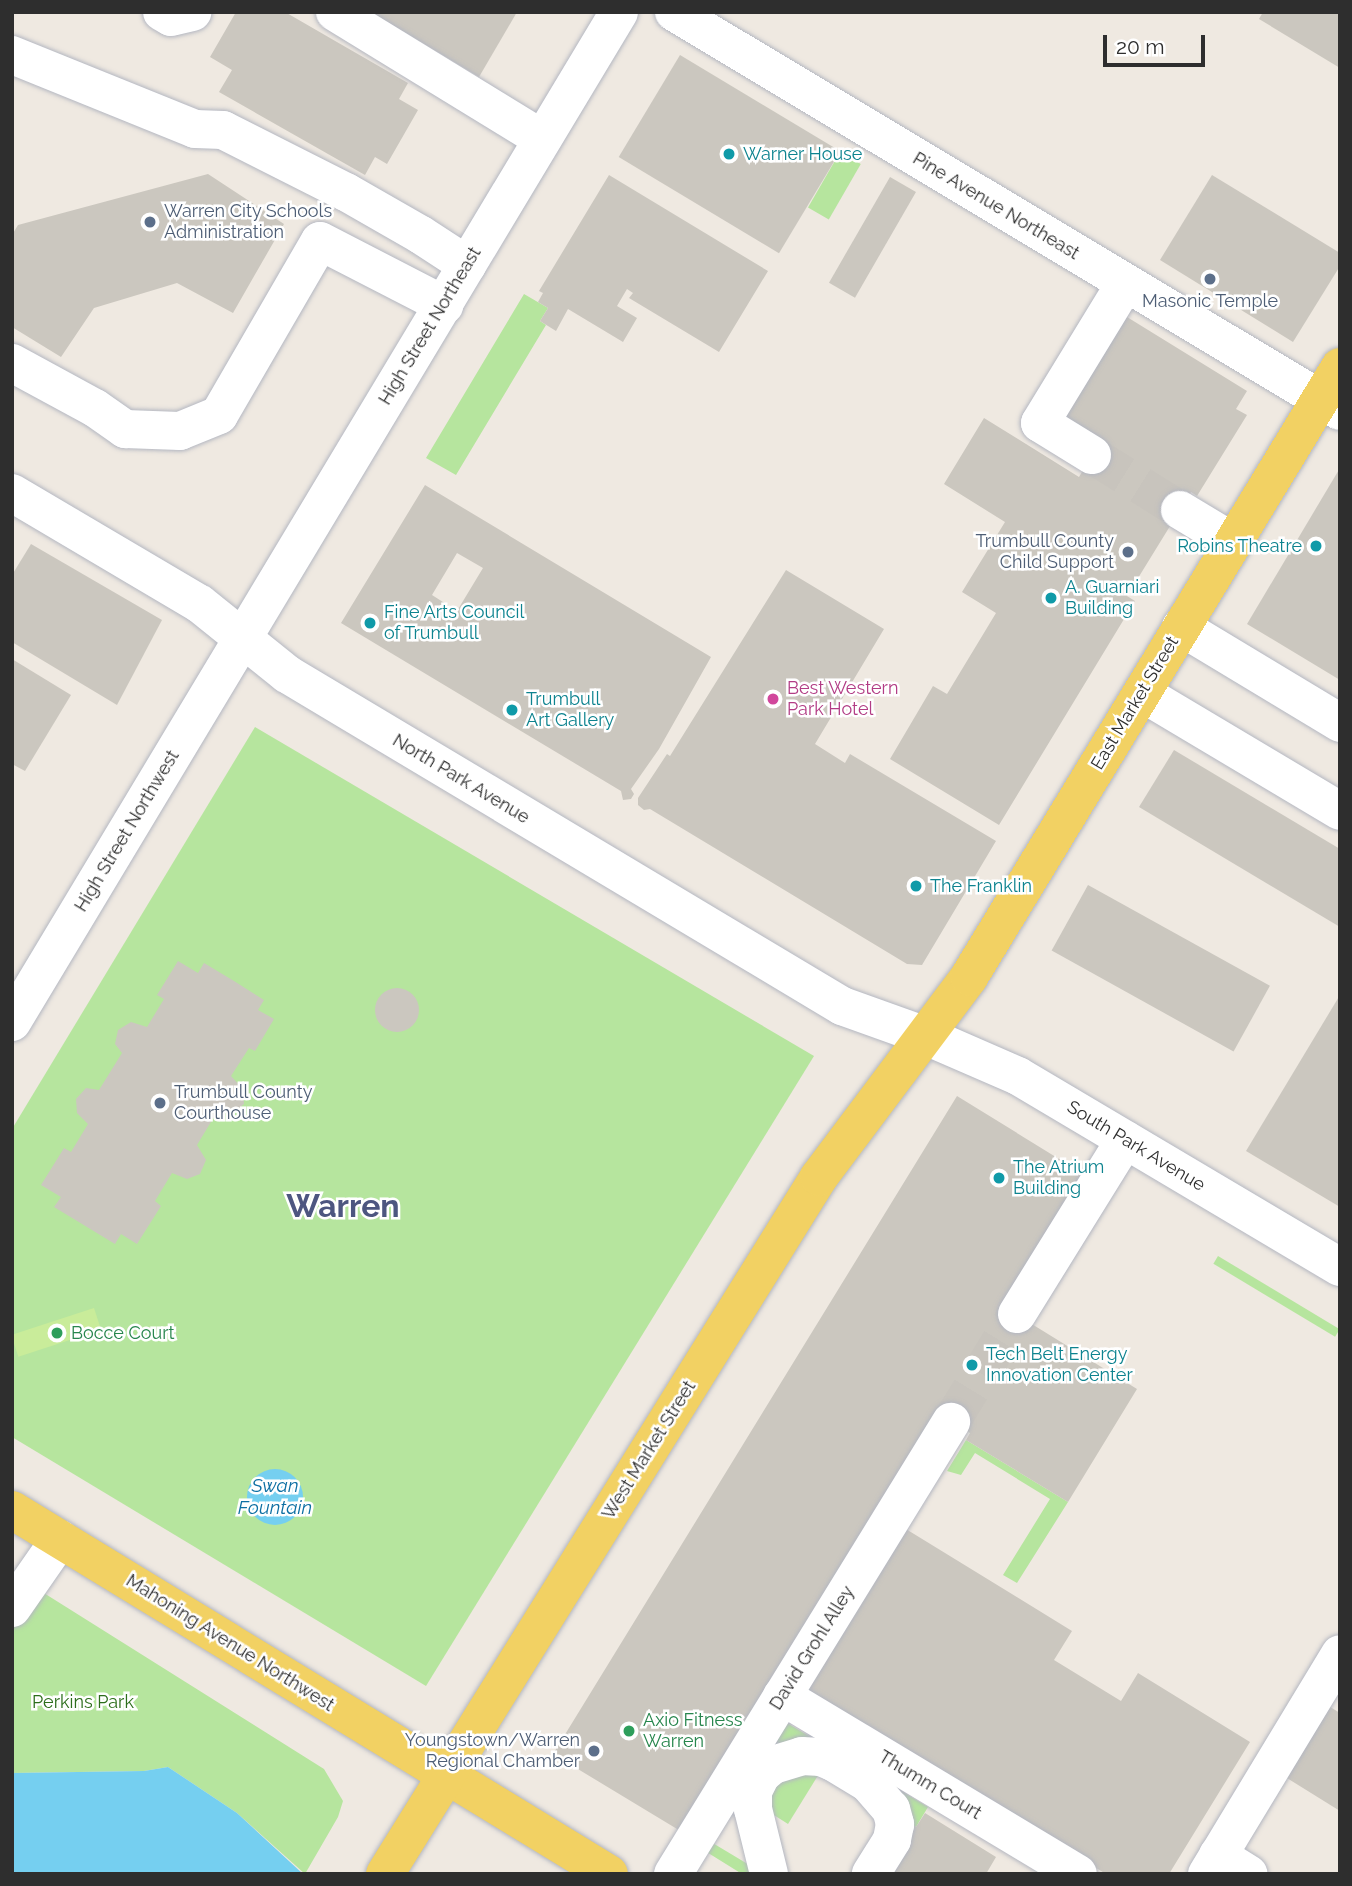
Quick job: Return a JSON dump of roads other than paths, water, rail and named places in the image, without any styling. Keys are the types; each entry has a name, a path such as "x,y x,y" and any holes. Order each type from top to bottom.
{"main road":[{"name":"East Market Street","path":"926,1036 970,977 1233,542 1329,406 1340,367"},
{"name":"West Market Street","path":"385,1874 819,1177 926,1036"},
{"name":"Mahoning Avenue Northwest","path":"12,1510 609,1874"}],"street":[{"path":"162,12 171,17 192,12"},
{"path":"335,12 542,139"},
{"name":"High Street Northeast","path":"242,641 619,12"},
{"name":"Pine Avenue Northeast","path":"674,12 1329,406"},
{"path":"16,66 195,129 223,130 346,192 467,265"},
{"path":"12,363 95,408 125,429 180,431 219,415 320,241 444,305"},
{"path":"1092,455 1040,422 1125,284"},
{"name":"North Park Avenue","path":"12,492 200,604 242,641 287,674 842,1006 926,1036"},
{"path":"1180,510 1233,542"},
{"path":"1181,627 1340,723"},
{"name":"High Street Northwest","path":"12,1021 242,641"},
{"path":"1142,693 1340,811"},
{"name":"South Park Avenue","path":"926,1036 1018,1076 1340,1268"},
{"path":"1017,1314 1125,1140"},
{"name":"David Grohl Alley","path":"673,1874 951,1422"},
{"path":"12,1608 60,1539"},
{"path":"1224,1868 1340,1654"},
{"name":"Thumm Court","path":"782,1696 1078,1874"},
{"path":"769,1874 753,1809 752,1791 761,1775 773,1765 802,1756 821,1758 857,1776 879,1793 891,1810 895,1824 892,1840 871,1874"}],"water":[{"name":"Swan Fountain","path":"270,1469 280,1469 295,1477 301,1486 301,1508 295,1517 280,1525 270,1525 252,1513 247,1502 247,1492 259,1474"},
{"path":"168,1767 237,1813 303,1874 12,1874 12,1773 144,1771"}],"tunnel":[{"path":"1092,455 1180,510"},
{"path":"951,1422 1017,1314"}],"place":[{"name":"Warner House","path":"729,154"},
{"name":"Warren City Schools Administration","path":"150,222"},
{"name":"Masonic Temple","path":"1210,279"},
{"name":"Robins Theatre","path":"1316,546"},
{"name":"Trumbull County Child Support","path":"1128,552"},
{"name":"A. Guarniari Building","path":"1051,598"},
{"name":"Fine Arts Council of Trumbull","path":"370,623"},
{"name":"Best Western Park Hotel","path":"773,699"},
{"name":"Trumbull Art Gallery","path":"512,710"},
{"name":"The Franklin","path":"916,886"},
{"name":"Trumbull County Courthouse","path":"160,1103"},
{"name":"The Atrium Building","path":"999,1178"},
{"name":"Bocce Court","path":"57,1333"},
{"name":"Tech Belt Energy Innovation Center","path":"972,1365"},
{"name":"Axio Fitness Warren","path":"629,1731"},
{"name":"Youngstown/Warren Regional Chamber","path":"594,1751"}],"district":[{"name":"Warren","path":"343,1206"}],"park label":[{"name":"Perkins Park","path":"83,1702"}]}
